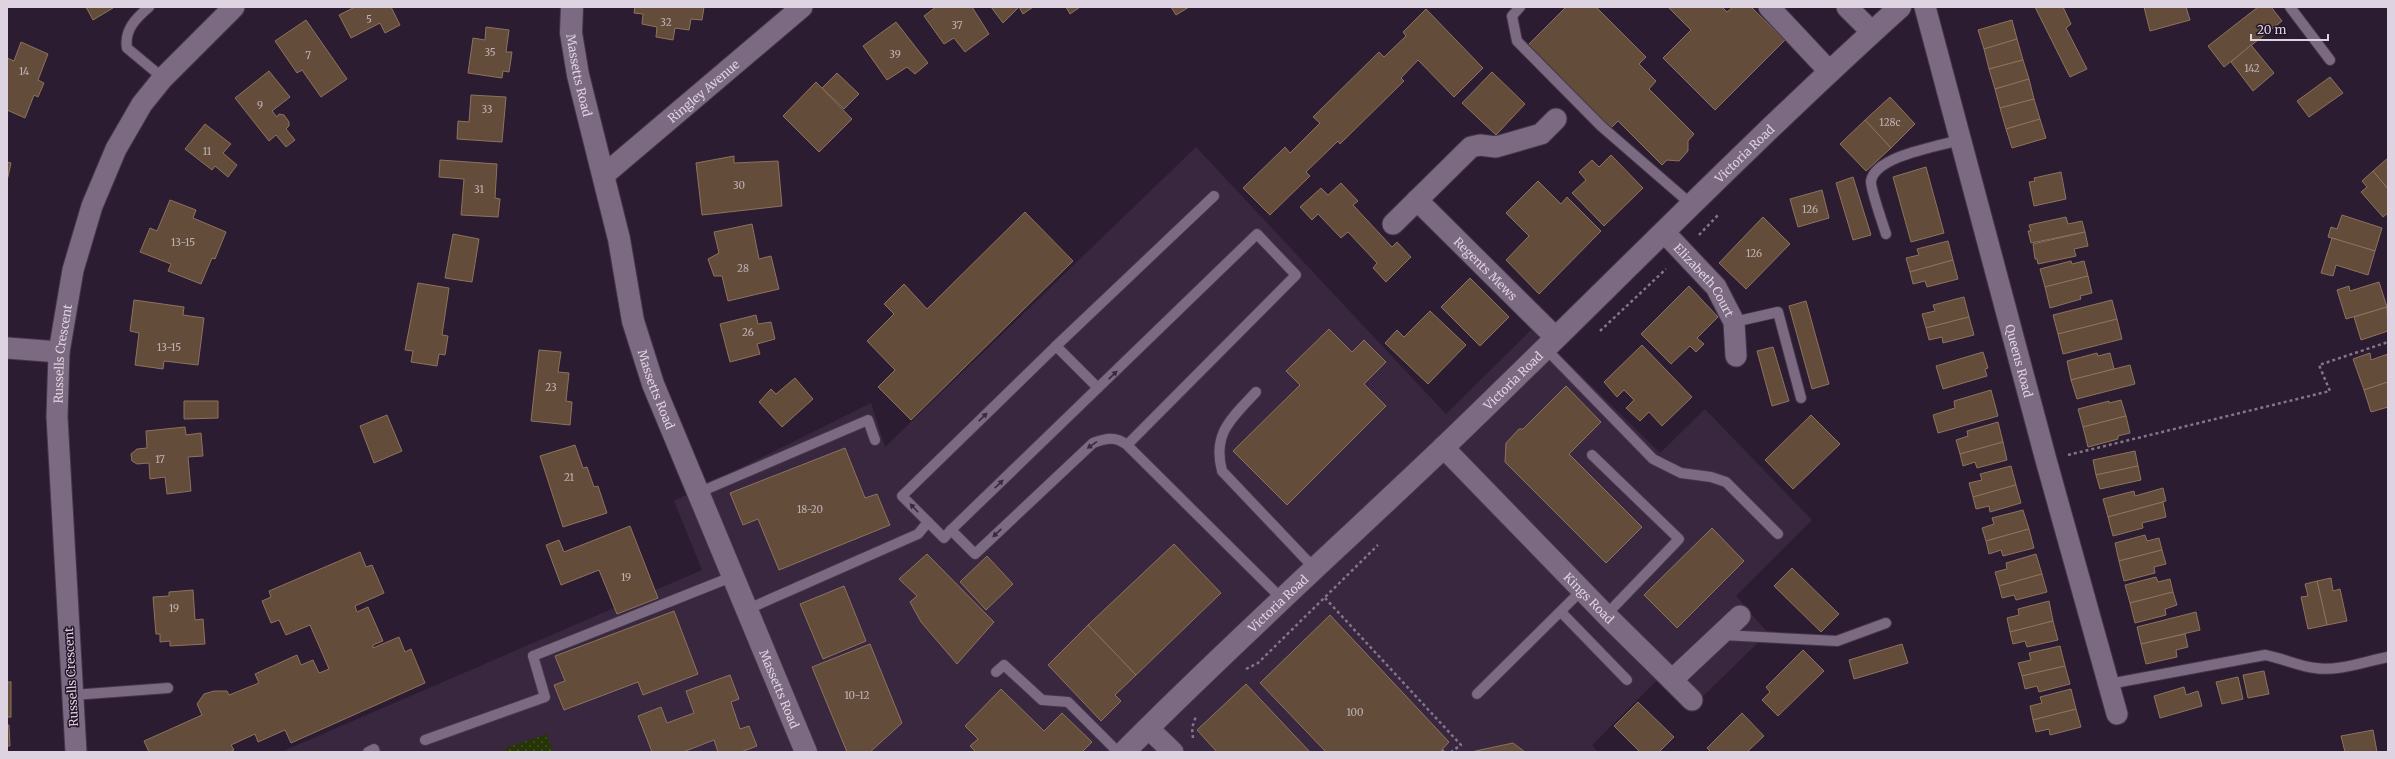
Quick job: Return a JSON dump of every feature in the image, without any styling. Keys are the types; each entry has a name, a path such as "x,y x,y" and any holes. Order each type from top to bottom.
{"street":[{"name":"Russells Crescent","path":"76,752 57,417 59,352 73,270 92,206 120,143 142,104 163,78 234,7"},
{"name":"Massetts Road","path":"572,7 571,33 578,75 619,239 633,321 653,384 700,492 806,752"},
{"name":"Ringley Avenue","path":"604,175 802,7"},
{"path":"1769,7 1830,72"},
{"path":"1847,7 1872,32"},
{"name":"Victoria Road","path":"1124,752 1281,598 1443,447 1830,72 1900,7"},
{"name":"Queens Road","path":"1925,7 2046,460 2117,714"},
{"path":"1393,224 1471,147 1480,145 1496,147 1541,134 1556,119"},
{"name":"Regents Mews","path":"1417,200 1550,342"},
{"name":"Elizabeth Court","path":"1664,232 1716,287 1734,322 1736,356"},
{"path":"7,348 59,352"},
{"name":"Kings Road","path":"1443,447 1606,615 1692,700"},
{"path":"1672,680 1740,616"},
{"path":"1148,728 1173,752"}],"lane":[{"path":"149,7 130,26 126,40 127,48 163,78"},
{"path":"1520,7 1512,16 1517,41 1601,126 1692,205"},
{"path":"2290,7 2330,60"},
{"path":"1886,234 1870,181 1875,170 1896,158 1960,140"},
{"path":"1127,445 1296,275 1257,234 944,538 902,496 1056,346 1214,196"},
{"path":"1734,322 1778,312 1801,398"},
{"path":"1550,342 1653,459 1682,472 1711,476 1726,482 1778,534"},
{"path":"1056,346 1098,388"},
{"path":"1256,392 1226,425 1218,455 1222,471 1314,568"},
{"path":"700,492 868,420 875,440"},
{"path":"951,530 975,554 1093,443 1106,437 1122,441 1127,445 1281,598"},
{"path":"1592,455 1679,539 1606,615"},
{"path":"748,609 918,534 928,522"},
{"path":"425,740 545,697 533,656 734,576"},
{"path":"1477,694 1582,590"},
{"path":"1561,612 1627,680"},
{"path":"1720,635 1837,642 1886,623"},
{"path":"2109,684 2265,656 2280,658 2316,669 2330,668 2388,657"},
{"path":"996,672 1004,665 1042,700 1068,702 1118,752"},
{"path":"73,695 168,688"},
{"path":"368,752 374,749 375,752"}],"path":[{"path":"1632,302 1721,212"},
{"path":"2046,460 2330,391 2319,365 2388,342"},
{"path":"1244,670 1258,663 1364,559"},
{"path":"1325,598 1461,745 1451,752"}],"shaded area":[{"path":"1196,147 1446,414 1533,328 1660,453 1705,409 1812,520 1736,596 1768,633 1693,706 1662,675 1592,745 1598,752 281,752 702,570 674,501 871,403 885,447"}],"green space":[{"path":"547,734 553,752 506,752 505,748"}],"building":[{"path":"86,7 112,7 113,8 93,20"},
{"path":"355,7 391,7 400,25 385,33 380,23 351,38 339,15"},
{"path":"635,7 704,7 702,20 691,19 689,30 675,28 673,40 656,37 657,27 642,24 643,14 634,13"},
{"path":"936,7 972,7 989,34 965,52 954,38 944,44 924,16"},
{"path":"991,7 1019,7 1003,23"},
{"path":"1019,7 1033,7 1023,14"},
{"path":"1066,7 1080,7 1070,14"},
{"path":"1171,7 1189,7 1176,15"},
{"path":"1566,7 1596,7 1646,57 1639,64 1656,81 1649,89 1694,134 1688,141 1688,151 1679,161 1667,160 1662,165 1618,121 1611,128 1528,45"},
{"path":"1668,7 1722,7 1727,12 1733,7 1751,7 1785,40 1715,110 1663,58 1691,30"},
{"path":"2035,7 2063,7 2071,24 2066,28 2087,69 2070,77"},
{"path":"2144,7 2186,7 2190,20 2150,31"},
{"path":"2258,7 2271,7 2282,21 2224,67 2208,46"},
{"path":"1426,9 1483,68 1454,97 1418,60 1401,78 1404,81 1340,144 1338,141 1306,172 1310,176 1270,215 1243,188 1285,147 1290,153 1320,123 1313,117 1379,52 1384,57 1406,36 1403,32"},
{"path":"306,20 347,79 321,97 302,70 297,73 275,41"},
{"path":"2012,20 2017,39 1984,49 1978,30"},
{"path":"896,22 928,63 915,74 907,67 887,80 863,46"},
{"path":"486,27 509,30 506,52 512,52 509,72 503,71 502,78 468,73 473,38 485,40"},
{"path":"2017,39 2023,60 1989,69 1984,49"},
{"path":"21,42 48,54 38,80 44,83 38,97 34,95 25,118 7,110 7,58 14,61"},
{"path":"2251,45 2274,73 2253,91 2231,62"},
{"path":"2023,60 2029,79 1995,89 1989,69"},
{"path":"269,71 290,97 272,111 277,117 279,114 284,115 289,122 289,126 286,129 295,140 286,147 276,135 269,141 235,98"},
{"path":"1492,72 1525,104 1496,135 1462,103"},
{"path":"837,73 859,94 844,109 822,88"},
{"path":"2330,77 2343,93 2309,117 2297,101"},
{"path":"2029,79 2034,99 2000,108 1995,89"},
{"path":"816,82 852,119 819,152 783,116"},
{"path":"471,95 506,97 502,142 457,139 458,121 469,122"},
{"path":"1890,97 1915,124 1891,148 1865,120"},
{"path":"2034,99 2040,119 2006,129 2000,108"},
{"path":"2040,119 2046,138 2012,148 2006,129"},
{"path":"1865,120 1891,148 1866,171 1840,144"},
{"path":"205,124 231,144 223,153 237,165 228,177 215,166 212,170 185,149"},
{"path":"1611,155 1643,188 1604,226 1572,193 1586,180 1579,172 1592,160 1599,167"},
{"path":"734,156 734,163 778,161 782,206 702,215 696,163"},
{"path":"2388,158 2388,189 2373,171"},
{"path":"440,160 497,164 495,198 500,199 498,217 461,215 464,179 439,177"},
{"path":"7,162 11,163 7,181"},
{"path":"1926,167 1944,233 1911,242 1893,177"},
{"path":"2373,171 2388,189 2388,213 2383,217 2361,192 2367,187 2362,181"},
{"path":"2061,172 2066,199 2034,206 2029,182 2035,181 2034,178"},
{"path":"1853,177 1871,235 1853,240 1836,183"},
{"path":"1538,181 1561,204 1567,197 1601,231 1539,294 1506,260 1529,236 1506,213"},
{"path":"1341,183 1358,201 1353,205 1392,247 1397,242 1411,257 1386,282 1373,268 1377,263 1348,232 1341,238 1318,214 1312,220 1300,207 1321,188 1328,195"},
{"path":"1822,190 1829,218 1798,227 1790,199"},
{"path":"170,200 196,210 193,218 226,232 215,259 212,258 201,284 168,271 171,264 140,252 150,228 157,231"},
{"path":"1025,212 1073,261 911,420 878,387 895,370 867,341 894,314 884,304 904,284 927,309"},
{"path":"2342,215 2382,228 2375,251 2328,237 2331,227 2337,229"},
{"path":"1763,217 1790,244 1746,289 1719,263"},
{"path":"2066,217 2068,224 2082,221 2085,232 2031,243 2028,231 2031,231 2029,225"},
{"path":"752,224 759,259 771,256 779,289 728,301 722,276 714,276 708,259 719,253 714,232"},
{"path":"2085,232 2088,246 2074,249 2076,256 2038,264 2037,259 2035,259 2033,244"},
{"path":"453,234 479,239 472,282 445,278"},
{"path":"2332,238 2375,251 2368,275 2336,265 2333,276 2321,273"},
{"path":"1948,241 1953,260 1910,272 1906,258 1919,255 1917,249"},
{"path":"1953,260 1958,279 1927,287 1925,281 1913,284 1910,272"},
{"path":"2071,261 2072,264 2084,261 2088,276 2045,287 2040,269"},
{"path":"2088,276 2092,293 2080,296 2081,299 2050,308 2045,287"},
{"path":"1470,278 1509,317 1480,346 1441,307"},
{"path":"2379,282 2387,307 2346,319 2337,290 2349,286 2350,291"},
{"path":"418,283 449,288 442,335 448,336 445,355 439,354 437,366 411,362 413,351 405,350"},
{"path":"1689,286 1718,317 1697,338 1704,344 1696,352 1690,346 1671,364 1641,334"},
{"path":"1964,297 1969,317 1926,328 1922,314 1935,311 1933,305"},
{"path":"134,300 184,307 183,315 204,318 198,365 164,361 163,369 135,365 139,333 130,331"},
{"path":"2112,300 2117,319 2058,334 2053,315"},
{"path":"1806,301 1829,384 1812,389 1789,306"},
{"path":"2387,307 2388,331 2361,340 2354,317"},
{"path":"1430,311 1466,345 1428,384 1385,343 1397,330 1404,337"},
{"path":"756,315 758,324 771,322 775,339 757,344 760,354 730,362 720,324"},
{"path":"1969,317 1974,335 1943,343 1942,337 1929,340 1926,328"},
{"path":"2117,319 2122,339 2063,354 2058,334"},
{"path":"1329,329 1352,352 1364,340 1386,362 1364,384 1386,406 1287,505 1233,451 1300,385 1286,371"},
{"path":"1642,345 1692,397 1662,426 1649,412 1640,421 1626,408 1634,400 1624,390 1617,397 1604,382"},
{"path":"1773,347 1789,401 1772,406 1757,351"},
{"path":"539,350 561,352 558,372 569,373 566,401 572,402 570,425 531,421"},
{"path":"1983,352 1988,368 1985,369 1987,376 1943,389 1936,366"},
{"path":"2097,353 2098,356 2110,353 2114,369 2071,380 2067,361"},
{"path":"2370,353 2371,360 2388,354 2388,382 2364,390 2353,359"},
{"path":"2130,365 2135,384 2077,399 2071,380"},
{"path":"795,378 813,399 782,427 759,402 771,389 776,394"},
{"path":"2388,382 2388,407 2371,412 2364,390"},
{"path":"1566,386 1601,422 1569,454 1642,527 1606,563 1505,462 1506,443 1519,429 1523,429"},
{"path":"1991,390 1998,416 1938,433 1933,415 1955,408 1954,401"},
{"path":"2121,400 2126,416 2083,427 2078,409 2109,401 2109,403"},
{"path":"184,401 218,401 218,418 184,419"},
{"path":"387,415 402,451 374,463 360,426"},
{"path":"1811,415 1840,444 1793,489 1765,460"},
{"path":"2126,416 2130,433 2118,436 2118,439 2088,447 2083,427"},
{"path":"1998,422 2003,442 1960,454 1956,440 1968,436 1967,431"},
{"path":"185,427 186,435 201,433 203,456 188,457 191,491 167,494 165,477 150,479 149,463 137,464 132,461 131,454 137,449 147,448 146,431"},
{"path":"2003,442 2007,460 1977,468 1975,462 1963,466 1960,454"},
{"path":"575,445 583,468 587,467 594,487 598,486 607,513 563,527 540,456"},
{"path":"845,448 865,498 877,494 890,525 779,570 758,519 743,525 730,493"},
{"path":"2135,451 2138,466 2096,475 2093,460"},
{"path":"2011,466 2016,485 1973,497 1969,483 1982,480 1980,474"},
{"path":"2138,466 2141,480 2100,489 2096,475"},
{"path":"2016,485 2021,503 1990,512 1989,506 1976,509 1973,497"},
{"path":"2163,488 2166,501 2108,517 2103,499 2134,491 2135,496"},
{"path":"2163,502 2166,517 2142,523 2143,528 2113,536 2108,517"},
{"path":"2023,510 2029,529 1986,541 1982,528 1994,524 1992,518"},
{"path":"630,526 658,598 617,614 599,570 561,585 546,545 559,540 564,552"},
{"path":"1712,528 1744,561 1677,628 1644,595"},
{"path":"2029,529 2034,548 2003,556 2001,550 1989,554 1986,541"},
{"path":"2145,535 2147,541 2159,538 2162,550 2119,561 2115,543"},
{"path":"1174,544 1221,593 1136,675 1088,625"},
{"path":"2162,550 2166,564 2154,567 2155,573 2124,581 2119,561"},
{"path":"360,552 366,567 372,565 384,593 355,606 357,612 368,607 383,641 373,645 373,648 399,637 405,652 411,649 425,683 291,743 285,730 258,742 255,734 231,745 234,750 229,752 149,752 144,741 202,715 197,704 204,694 214,691 227,691 229,695 259,683 255,674 297,655 301,665 313,660 319,673 329,669 310,625 286,635 279,620 271,623 262,601 271,597 269,591"},
{"path":"927,554 994,622 957,664 921,622 910,602 917,596 899,579"},
{"path":"2036,554 2042,574 1999,586 1995,572 2007,569 2006,563"},
{"path":"987,556 1013,584 986,610 960,582"},
{"path":"1792,568 1839,614 1821,632 1774,586"},
{"path":"2042,574 2047,592 2016,600 2014,595 2002,598 1999,586"},
{"path":"2156,577 2158,582 2170,579 2173,592 2130,603 2125,585"},
{"path":"2331,578 2333,591 2340,589 2347,621 2327,625 2317,581"},
{"path":"2317,581 2327,625 2308,629 2301,597 2308,596 2305,584"},
{"path":"844,586 866,641 823,659 800,604"},
{"path":"193,590 195,620 203,619 205,644 170,646 170,641 160,642 160,634 156,634 153,597 169,596 169,592"},
{"path":"2173,592 2177,605 2165,609 2166,615 2135,623 2130,603"},
{"path":"2049,601 2053,621 2010,632 2007,618 2019,615 2018,609"},
{"path":"674,611 698,674 643,695 638,682 564,710 554,685 565,681 555,656"},
{"path":"2196,612 2200,630 2141,644 2137,627"},
{"path":"1330,615 1449,742 1440,752 1326,752 1260,683"},
{"path":"2053,621 2058,640 2027,647 2025,641 2013,644 2010,632"},
{"path":"1088,625 1136,675 1115,695 1121,701 1101,721 1048,665"},
{"path":"2185,634 2188,647 2176,650 2177,657 2146,664 2141,644"},
{"path":"870,644 902,723 870,752 847,752 812,667"},
{"path":"1902,644 1908,663 1854,679 1849,660"},
{"path":"2060,646 2065,666 2022,676 2018,663 2031,660 2029,653"},
{"path":"1803,650 1824,671 1778,716 1762,700 1770,692 1766,687"},
{"path":"2065,666 2070,684 2039,692 2037,686 2025,689 2022,676"},
{"path":"2264,671 2269,694 2248,698 2243,675"},
{"path":"730,675 739,699 731,702 740,729 749,726 757,746 741,752 718,752 714,740 683,752 652,752 638,716 661,707 667,723 694,713 686,691"},
{"path":"2238,677 2243,699 2222,704 2216,682"},
{"path":"7,682 11,682 11,717 7,717"},
{"path":"1246,684 1310,752 1217,752 1197,730"},
{"path":"2184,687 2186,695 2198,691 2202,706 2160,718 2154,696"},
{"path":"1001,689 1044,731 1062,713 1092,742 1082,752 976,752 970,746 978,739 965,726"},
{"path":"2071,689 2076,709 2033,720 2030,706 2042,703 2040,697"},
{"path":"1638,702 1674,737 1659,752 1640,752 1614,726"},
{"path":"2076,709 2081,727 2050,735 2049,729 2036,732 2033,720"},
{"path":"1742,713 1764,736 1747,752 1711,752 1707,748"},
{"path":"7,725 9,725 10,746 7,746"},
{"path":"2373,730 2377,752 2345,752 2341,736"},
{"path":"1513,743 1525,752 1471,752"}]}
